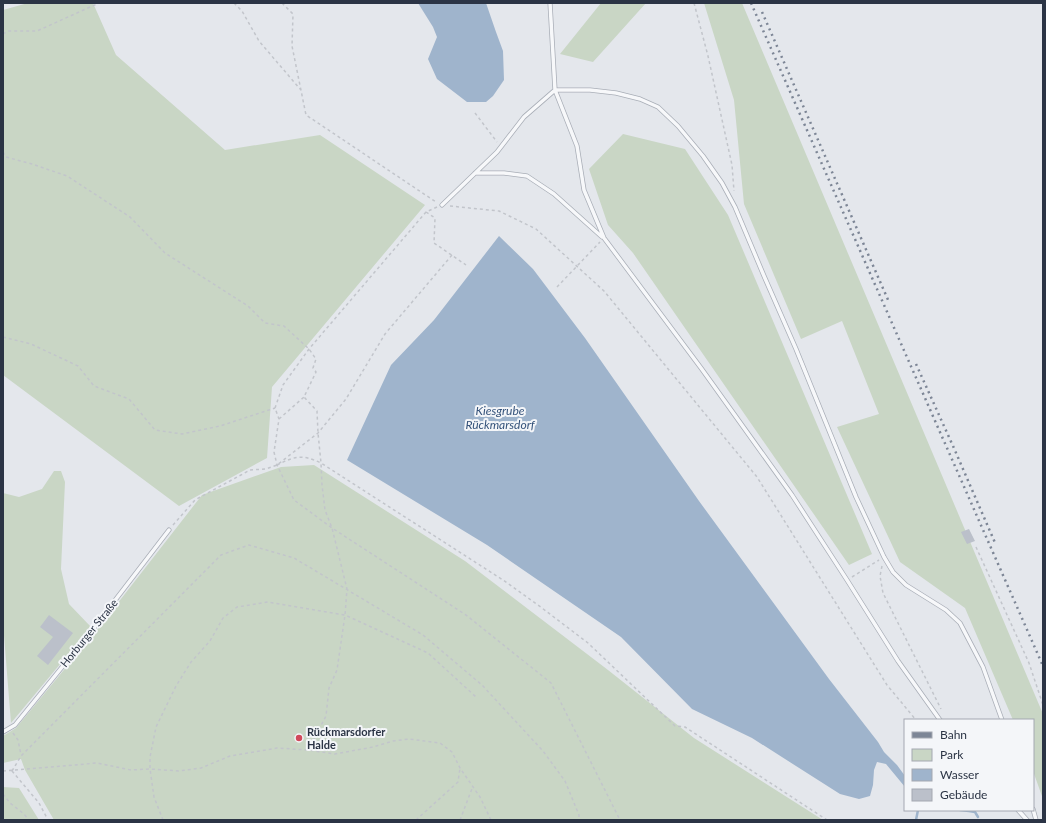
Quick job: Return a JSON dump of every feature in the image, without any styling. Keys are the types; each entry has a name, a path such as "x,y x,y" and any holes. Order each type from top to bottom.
{"lane":[{"path":"550,3 555,90 576,146 584,190 604,238"},
{"path":"442,205 500,147 524,117 555,90 590,90 616,93 640,99 658,107 678,126 703,156 722,183 796,349 856,497 884,557 893,572 906,584 946,610 960,623 983,667 1002,719"},
{"path":"475,173 504,173 527,176 554,194 604,238 701,368 792,495 898,661 939,719"},
{"name":"Horburger Straße","path":"3,732 15,725 93,629 169,530"},
{"path":"1019,811 1026,820"}],"path":[{"path":"3,34 8,31 37,31 99,3"},
{"path":"234,3 242,11 259,41 301,91"},
{"path":"282,3 292,14 292,46 306,115 442,205 499,211 536,229 604,291 757,477 887,685 915,719"},
{"path":"694,3 708,56 732,165 734,193"},
{"path":"475,113 500,147"},
{"path":"3,152 6,157 67,176 130,217 165,253 248,306 266,323 284,326 308,349 316,360 313,368 316,372 304,397 279,419"},
{"path":"442,205 426,212 308,349 283,385 275,408 279,419 274,452 276,465 294,500 332,528 466,615 551,683 620,820"},
{"path":"426,212 436,218 434,243 466,265"},
{"path":"557,287 604,238"},
{"path":"276,465 318,433 346,398 385,334 452,255"},
{"path":"3,337 31,344 78,366 94,386 129,399 155,430 182,434 220,426 275,408"},
{"path":"304,397 317,411 325,510 332,528 347,589 345,616 337,670 329,688 326,716 308,750"},
{"path":"169,530 195,500 250,470 266,469 294,457 310,458 321,463 503,580 588,643 675,726 685,727 827,820"},
{"path":"12,771 21,756 221,555 249,545 294,558 347,589 423,636 482,685 543,751 565,782 579,815 579,820"},
{"path":"976,547 1029,663 1043,705"},
{"path":"847,580 884,557"},
{"path":"884,557 880,576 883,593 943,713"},
{"path":"163,820 154,797 150,769 150,757 156,727 176,686 191,662 210,641 223,618 237,607 268,602 345,616 428,653 476,697"},
{"path":"9,728 18,740 21,756"},
{"path":"3,771 97,763 131,770 150,769 179,771 201,768 230,756 276,748 308,750 335,754 373,747 393,741 409,739 425,740 440,743 452,752 460,768 480,797 491,820"},
{"path":"416,820 458,782 460,768"},
{"path":"12,771 39,803 48,820"},
{"path":"460,820 473,786"},
{"path":"3,794 10,803 24,814 28,820"}],"green space":[{"path":"28,3 93,3 116,55 225,150 320,135 425,205 272,387 267,458 179,506 3,375 3,10"},
{"path":"601,3 646,3 593,62 560,54"},
{"path":"704,3 742,3 1043,714 1043,799 1034,774 1034,719 1013,719 965,608 900,562 837,427 879,414 842,321 801,339 744,204 734,100"},
{"path":"623,134 685,149 728,215 872,554 849,565 633,253 608,225 589,169"},
{"path":"314,465 465,561 608,670 694,738 823,820 54,820 25,770 21,759 3,763 3,736 16,728 96,631 202,495 281,467"},
{"path":"54,471 61,471 65,482 61,569 69,604 91,627 11,723 3,623 3,493 19,497 42,489"},
{"path":"3,787 19,788 39,820 3,820"}],"water":[{"path":"418,3 486,3 503,51 504,80 493,96 486,102 467,102 437,79 428,59 437,37 433,27"},
{"name":"Kiesgrube Rückmarsdorf","path":"499,236 533,269 585,338 699,501 829,679 878,742 884,752 904,775 904,786 886,764 877,762 874,770 873,785 870,796 859,799 840,794 752,738 692,709 621,637 487,545 347,460 391,365 434,320"}],"building":[{"path":"969,529 975,541 967,544 961,532"},
{"path":"49,615 73,633 48,665 37,656 53,637 40,627"}],"waterway":[{"path":"916,820 918,811"},
{"path":"968,811 975,812 978,817"}],"railway":[{"path":"751,3 1043,666"},
{"path":"762,12 889,302"},
{"path":"916,364 996,545"}],"place":[{"name":"Rückmarsdorfer Halde","path":"299,738"}]}
